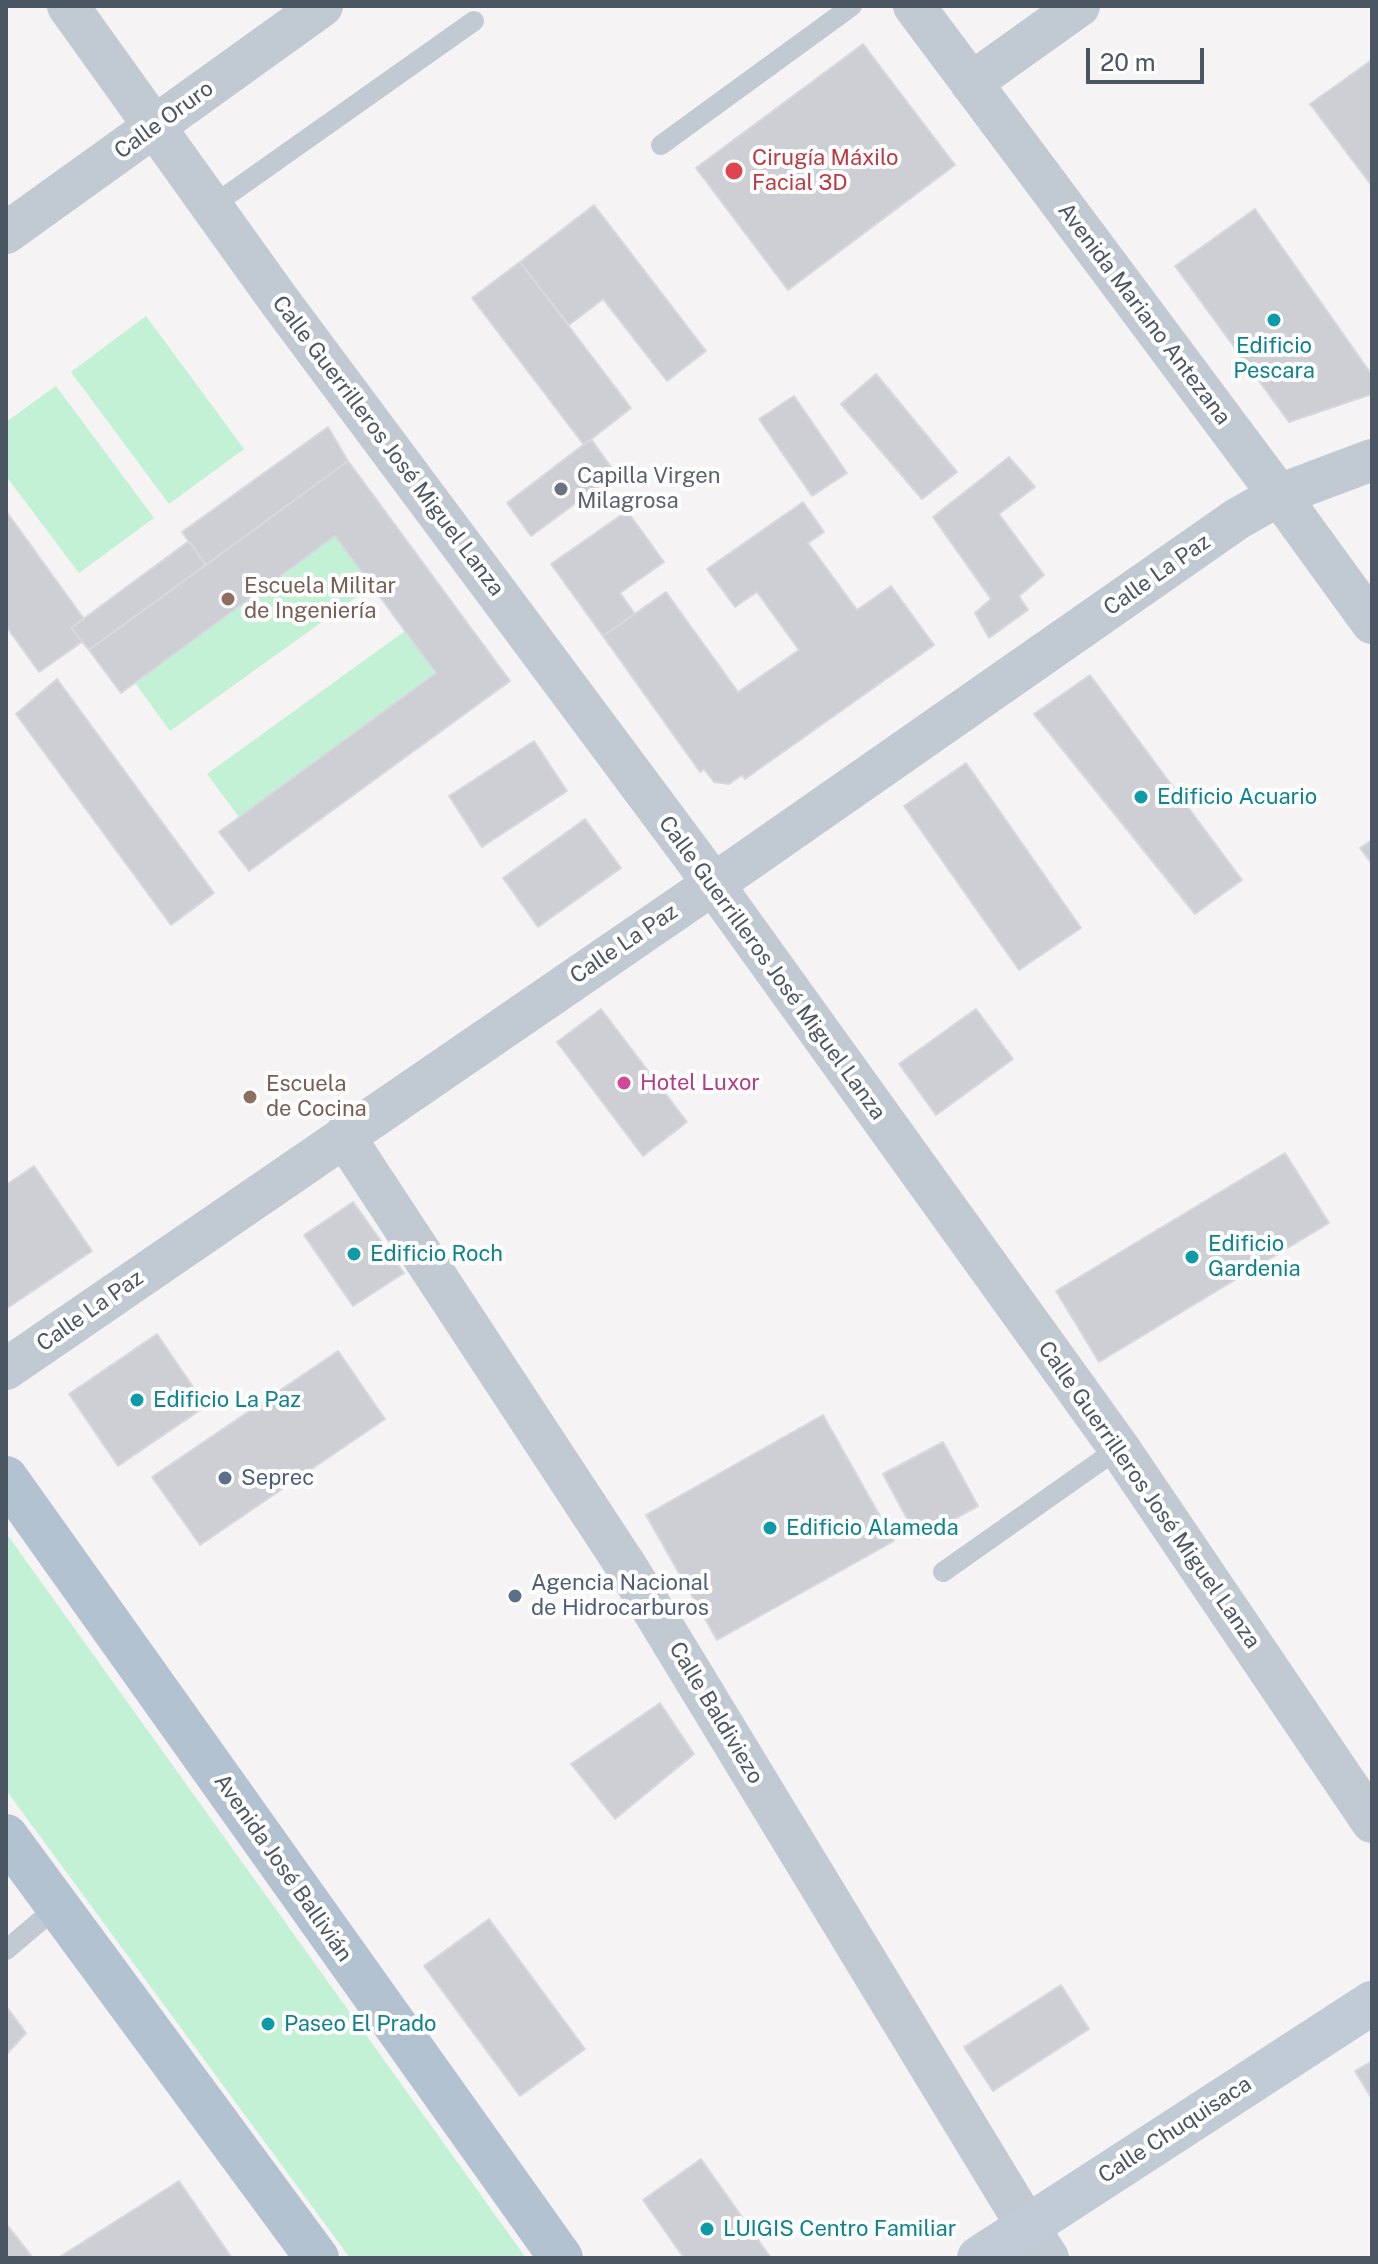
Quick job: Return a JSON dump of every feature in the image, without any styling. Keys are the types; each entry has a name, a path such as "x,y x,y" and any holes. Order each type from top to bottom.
{"main road":[{"name":"Avenida José Ballivián","path":"6,1478 561,2258"},
{"path":"6,1836 317,2258"},
{"name":"Calle Chuquisaca","path":"979,2258 1038,2242 1372,2003"}],"street":[{"name":"Calle Guerrilleros José Miguel Lanza","path":"68,6 278,299 713,884 1119,1448 1372,1822"},
{"name":"Calle Oruro","path":"6,233 322,6"},
{"name":"Avenida Mariano Antezana","path":"914,6 1372,623"},
{"path":"971,83 1079,6"},
{"name":"Calle La Paz","path":"6,1369 713,884 1224,528 1279,495 1372,460"},
{"name":"Calle Baldiviezo","path":"344,1136 628,1569 1038,2242"}],"lane":[{"path":"661,145 852,6"},
{"path":"212,206 474,21"},
{"path":"943,1572 1119,1448"},
{"path":"6,1950 58,1906"}],"green space":[{"path":"146,316 244,449 169,504 71,372"},
{"path":"56,386 154,518 79,573 6,476 6,422"},
{"path":"335,536 372,586 170,731 135,683"},
{"path":"405,631 436,673 239,817 207,774"},
{"name":"Paseo El Prado","path":"6,1533 526,2258 350,2258 6,1790"}],"building":[{"path":"863,44 955,165 788,290 696,168"},
{"path":"1372,60 1372,186 1310,104"},
{"path":"594,205 706,351 667,381 603,299 569,325 520,262"},
{"name":"Edificio Pescara","path":"1255,209 1372,375 1372,394 1289,422 1175,266"},
{"path":"520,262 631,408 584,445 472,298"},
{"path":"876,374 957,472 922,499 841,404"},
{"path":"794,396 847,473 812,496 759,419"},
{"path":"328,427 348,461 206,565 182,532"},
{"name":"Capilla Virgen Milagrosa","path":"591,439 616,474 531,536 507,503"},
{"path":"1009,457 1035,487 999,514 1044,575 1019,596 1028,610 989,638 975,613 991,599 933,517"},
{"name":"Escuela Militar de Ingeniería","path":"348,461 510,681 249,871 219,832 436,673 335,536 121,693 89,650"},
{"path":"803,502 824,532 808,543 857,610 891,586 934,645 745,779 742,775 729,784 714,782 704,769 700,772 603,636 666,592 738,692 799,650 757,592 735,607 707,569"},
{"path":"6,511 84,619 71,628 82,642 39,672 6,626"},
{"path":"627,511 664,562 620,593 635,614 603,636 551,564"},
{"path":"189,541 206,565 89,650 71,628"},
{"name":"Edificio Acuario","path":"1090,675 1242,880 1195,914 1034,714"},
{"path":"57,679 214,893 171,925 16,714"},
{"path":"534,741 567,791 482,847 449,796"},
{"path":"966,763 1081,928 1019,970 904,806"},
{"path":"585,819 621,868 538,927 503,878"},
{"path":"1372,840 1372,864 1360,848"},
{"name":"Hotel Luxor","path":"601,1009 687,1122 643,1156 557,1042"},
{"path":"976,1009 1013,1059 936,1115 899,1064"},
{"name":"Edificio Gardenia","path":"1285,1153 1329,1223 1099,1362 1056,1291"},
{"path":"34,1166 92,1251 6,1309 6,1185"},
{"name":"Edificio Roch","path":"353,1202 404,1273 353,1306 304,1235"},
{"name":"Edificio La Paz","path":"157,1334 206,1406 118,1466 69,1394"},
{"path":"338,1351 385,1419 200,1545 152,1477"},
{"name":"Edificio Alameda","path":"823,1415 894,1541 717,1640 646,1515"},
{"path":"943,1442 978,1506 918,1539 883,1474"},
{"path":"660,1703 694,1754 615,1819 571,1764"},
{"path":"489,1919 585,2049 520,2096 424,1966"},
{"path":"1061,1985 1089,2029 993,2091 964,2047"},
{"path":"6,2006 26,2033 6,2055"},
{"path":"1372,2061 1372,2099 1355,2071"},
{"name":"LUIGIS Centro Familiar","path":"701,2159 771,2258 684,2258 643,2200"},
{"path":"179,2181 232,2258 58,2258"},
{"path":"8,2226 33,2258 6,2258"}],"place":[{"name":"Cirugía Máxilo Facial 3D","path":"734,171"},
{"name":"Edificio Pescara","path":"1274,320"},
{"name":"Capilla Virgen Milagrosa","path":"561,489"},
{"name":"Escuela Militar de Ingeniería","path":"228,599"},
{"name":"Edificio Acuario","path":"1141,797"},
{"name":"Hotel Luxor","path":"624,1083"},
{"name":"Escuela de Cocina","path":"250,1097"},
{"name":"Edificio Roch","path":"354,1254"},
{"name":"Edificio Gardenia","path":"1192,1257"},
{"name":"Edificio La Paz","path":"137,1400"},
{"name":"Seprec","path":"225,1478"},
{"name":"Edificio Alameda","path":"770,1528"},
{"name":"Agencia Nacional de Hidrocarburos","path":"515,1596"},
{"name":"Paseo El Prado","path":"268,2024"},
{"name":"LUIGIS Centro Familiar","path":"707,2229"}]}
